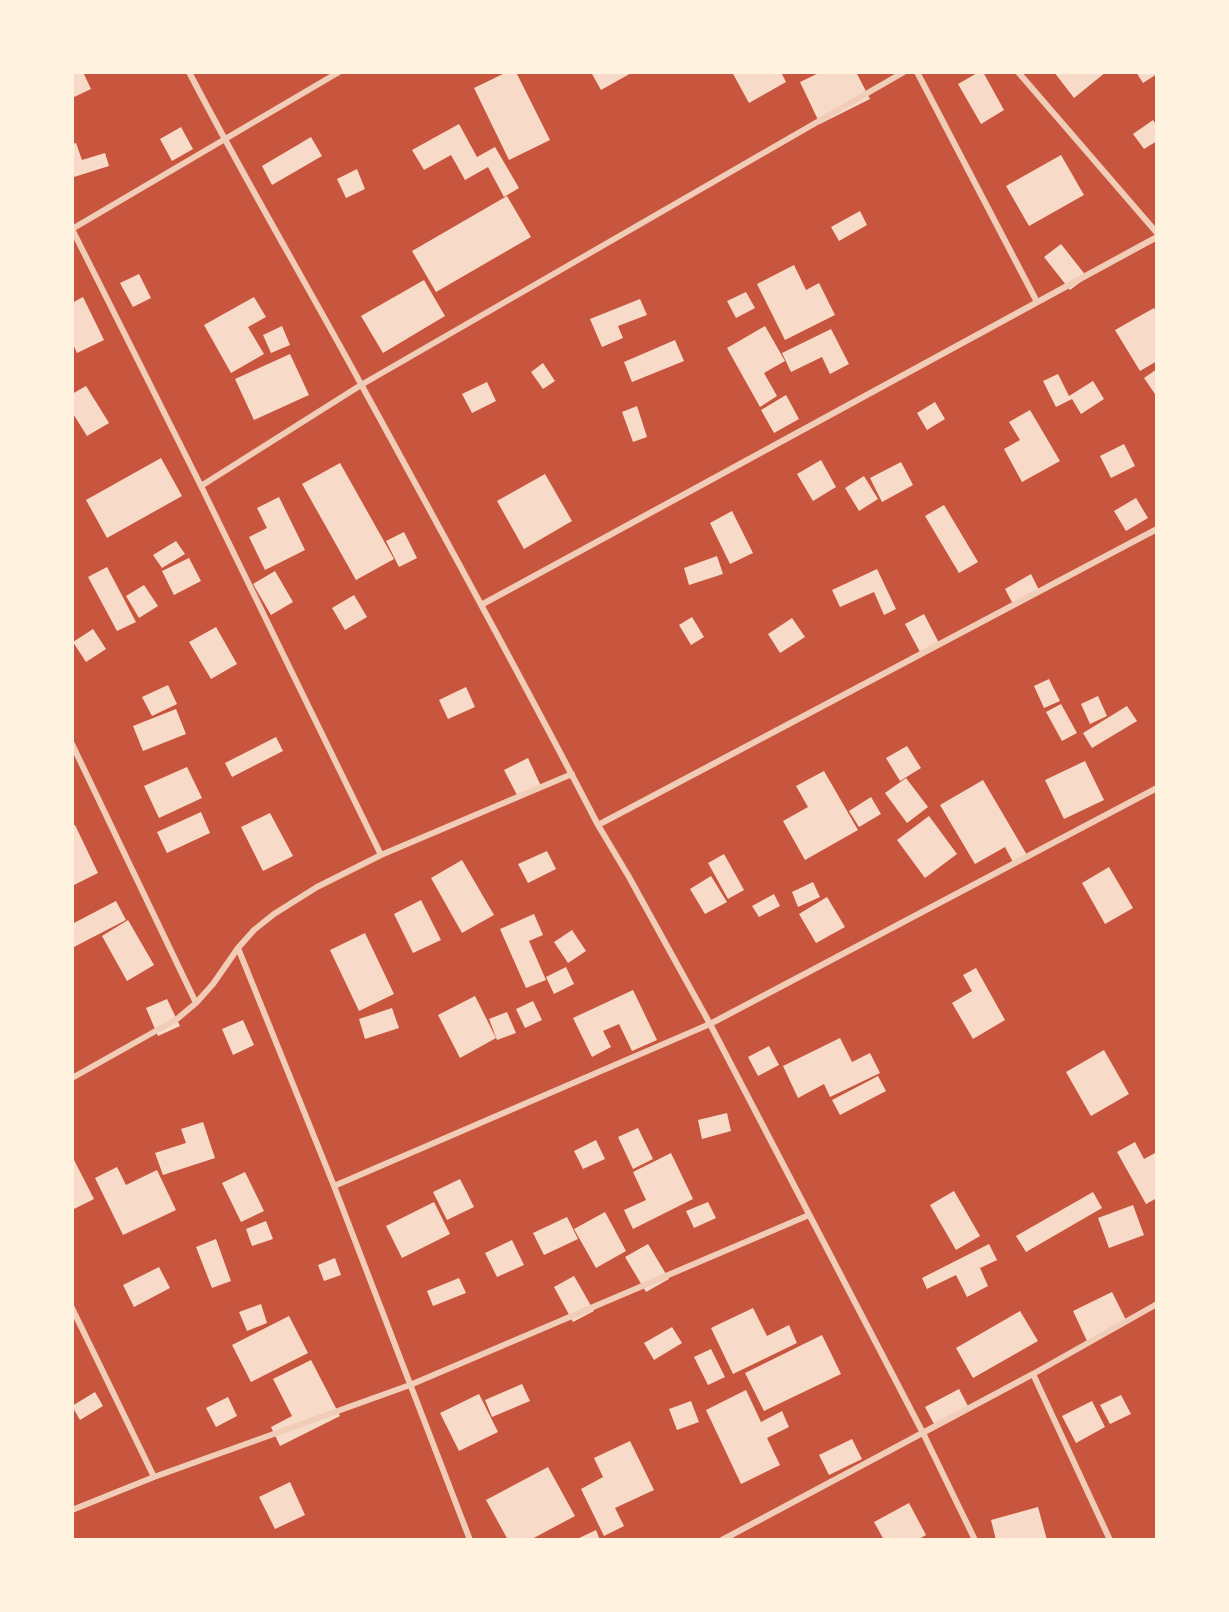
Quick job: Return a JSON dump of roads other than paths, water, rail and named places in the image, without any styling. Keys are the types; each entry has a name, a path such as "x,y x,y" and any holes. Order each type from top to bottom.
{"street":[{"path":"189,72 224,140 362,385 598,825 710,1024 923,1433 975,1540"},
{"path":"339,72 72,229 201,486 381,855"},
{"path":"201,486 362,385 904,72"},
{"path":"917,72 1037,302"},
{"path":"481,605 1157,235 1018,72"},
{"path":"598,825 1157,528"},
{"path":"72,744 196,1003"},
{"path":"72,1078 177,1019 213,984 238,948 254,930 317,886 381,855 572,774"},
{"path":"334,1186 710,1024 1157,788"},
{"path":"238,948 334,1186 470,1540"},
{"path":"72,1510 154,1477 410,1384 809,1215"},
{"path":"722,1540 1033,1374 1157,1304"},
{"path":"72,1308 154,1477"},
{"path":"1033,1374 1110,1540"}]}
